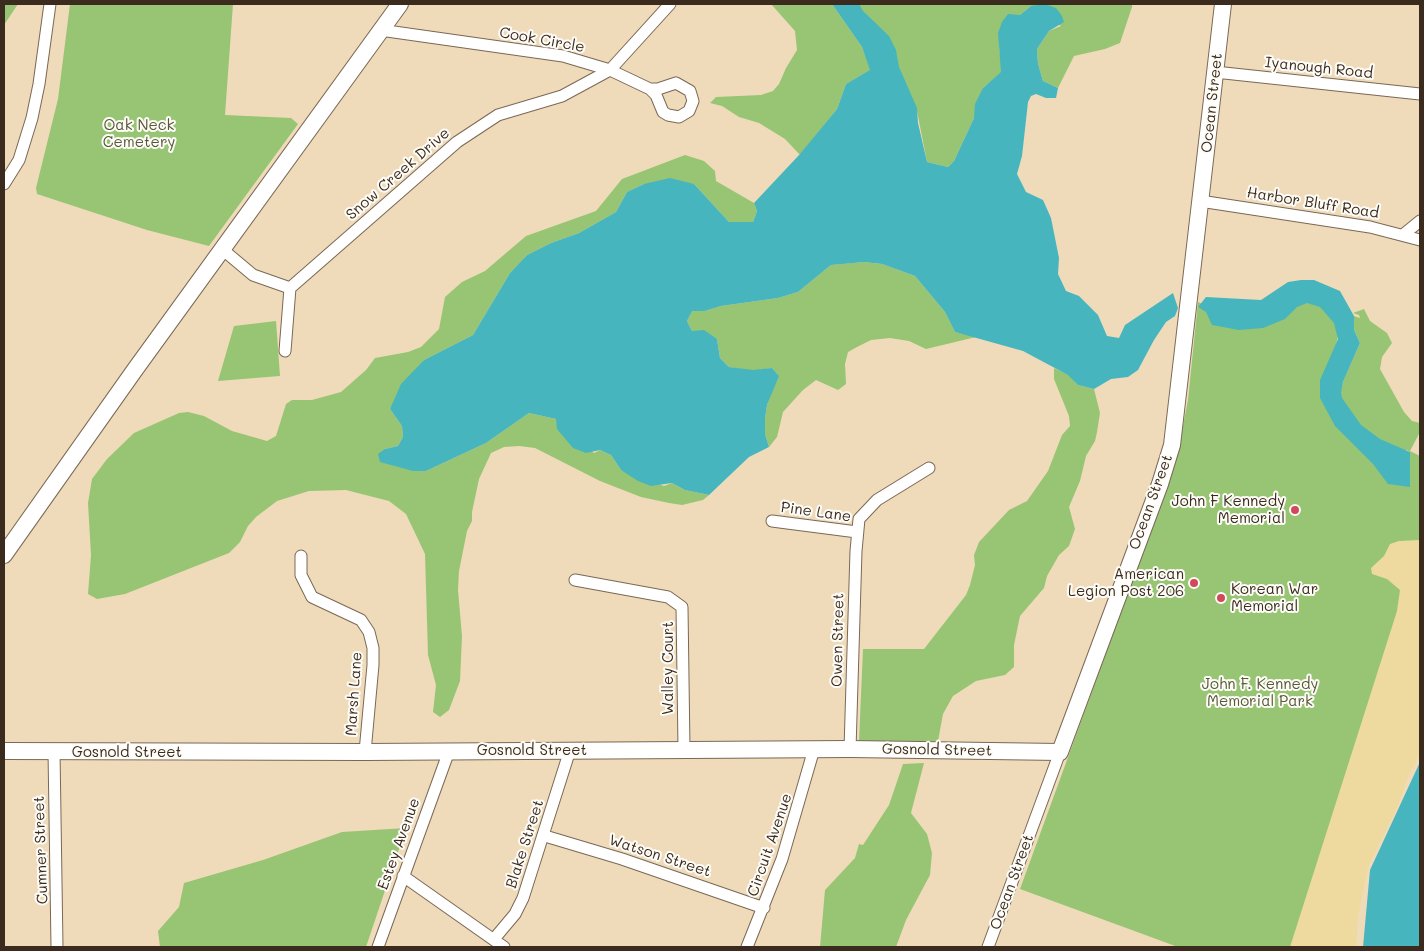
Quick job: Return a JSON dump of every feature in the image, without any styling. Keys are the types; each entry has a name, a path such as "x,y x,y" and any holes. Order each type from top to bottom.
{"main road":[{"path":"4,555 222,249 400,4"},
{"name":"Ocean Street","path":"1060,752 1168,460 1174,433 1223,4"},
{"name":"Gosnold Street","path":"4,751 365,752 850,749 1060,752"}],"street":[{"path":"4,184 21,155 32,118 39,84 50,4"},
{"path":"610,70 670,4"},
{"name":"Cook Circle","path":"380,30 563,56 610,70 650,88"},
{"name":"Snow Creek Drive","path":"290,288 457,142 498,116 562,96 610,70"},
{"name":"Iyanough Road","path":"1215,72 1420,94"},
{"name":"Harbor Bluff Road","path":"1200,201 1404,234 1420,240"},
{"path":"1404,234 1420,222"},
{"path":"222,249 253,275 290,288 285,352"},
{"name":"Owen Street","path":"850,749 859,519 867,508 929,468"},
{"name":"Pine Lane","path":"772,521 857,532"},
{"name":"Marsh Lane","path":"300,556 301,574 312,597 361,620 369,632 373,648 374,665 365,752"},
{"name":"Walley Court","path":"575,580 668,597 682,607 684,749"},
{"name":"Circuit Avenue","path":"747,947 764,908 804,788 814,749"},
{"name":"Blake Street","path":"494,939 515,914 523,898 545,836 570,750"},
{"name":"Cumner Street","path":"54,751 57,947"},
{"name":"Estey Avenue","path":"378,947 449,751"},
{"name":"Ocean Street","path":"988,947 1060,752"},
{"name":"Watson Street","path":"545,836 622,858 764,908"},
{"path":"403,876 504,947"}],"green space":[{"path":"4,4 18,4 4,25"},
{"name":"Oak Neck Cemetery","path":"70,4 233,4 225,115 291,118 298,124 209,246 147,230 37,194 36,188 58,99"},
{"path":"771,4 832,4 862,47 871,70 846,84 837,109 800,155 785,139 759,123 739,117 722,106 710,103 716,97 761,95 773,91 779,84 797,50 795,31"},
{"path":"854,4 1132,4 1132,7 1120,43 1105,49 1074,56 1058,88 1043,81 1038,64 1037,49 1049,31 1061,26 1031,6 1020,15 999,46 1002,72 984,87 974,118 954,161 948,167 927,162 917,111"},
{"path":"685,155 704,161 715,171 716,181 754,203 757,211 753,222 729,222 694,184 644,184 627,192 616,212 579,233 551,243 527,255 510,273 473,335 424,360 390,409 402,426 403,437 398,446 385,449 426,471 486,443 529,413 556,419 594,453 600,450 611,455 621,470 664,486 672,483 685,490 709,495 703,500 682,505 669,503 641,497 600,481 535,448 504,447 491,453 479,479 472,521 467,531 459,571 458,590 462,636 460,681 449,710 440,717 433,712 436,685 428,655 425,554 406,514 389,501 346,490 309,491 277,501 256,517 248,526 240,542 229,553 125,594 97,599 88,594 91,555 88,503 92,479 107,459 134,433 179,413 188,412 204,416 232,431 267,441 276,436 286,404 292,400 312,400 341,392 366,370 375,358 408,352 421,347 439,329 445,297 462,282 485,271 526,236 596,211 622,179"},
{"path":"864,262 882,264 915,276 945,312 955,332 976,337 926,349 909,341 890,338 871,340 857,347 848,352 845,364 846,384 838,390 816,380 803,390 783,412 777,437 769,447 765,434 765,419 767,405 778,375 772,368 753,371 729,367 720,358 717,339 692,331 687,321 692,310 705,311 721,306 778,298 798,292 831,265"},
{"name":"John F. Kennedy Memorial Park","path":"1317,294 1332,303 1341,323 1328,380 1329,393 1337,419 1374,456 1402,470 1410,478 1410,452 1407,450 1394,457 1360,430 1345,415 1338,404 1343,382 1360,343 1354,330 1354,316 1360,318 1359,315 1353,313 1364,309 1370,321 1387,333 1392,343 1382,357 1380,369 1404,412 1412,421 1420,423 1420,432 1410,451 1420,456 1420,731 1389,793 1350,887 1335,947 1178,947 1020,889 1169,480 1181,436 1188,400 1198,302 1232,318 1249,314 1261,317 1276,308 1283,300 1304,299"},
{"path":"276,321 280,376 218,381 234,326"},
{"path":"1054,368 1069,375 1078,385 1094,389 1100,413 1095,441 1086,456 1080,481 1069,507 1075,529 1069,546 1059,555 1047,576 1044,588 1020,616 1014,645 1014,667 1005,675 976,681 953,696 943,714 938,741 859,742 863,649 924,649 966,595 975,565 974,555 979,542 1009,510 1027,501 1048,471 1062,435 1070,426 1069,416 1054,379"},
{"path":"924,763 911,813 927,834 932,853 930,875 906,920 896,947 820,947 825,890 855,858 859,844 863,845 889,805 903,764"},
{"path":"406,828 366,947 160,947 158,931 179,907 184,883 263,860 342,832"}],"sand":[{"path":"1420,540 1420,754 1408,777 1397,808 1368,867 1358,917 1356,947 1290,947 1397,611 1400,590 1387,579 1372,574 1371,568 1384,556 1390,544 1399,541"}],"water":[{"path":"832,4 859,4 863,11 889,36 896,50 899,67 917,108 918,123 927,162 948,167 954,161 974,118 975,104 983,88 1001,72 998,33 1002,22 1008,14 1020,15 1031,6 1045,4 1056,8 1064,22 1049,31 1037,49 1038,64 1043,81 1058,88 1056,98 1046,98 1036,94 1031,96 1028,102 1022,156 1017,174 1026,192 1043,200 1051,218 1059,258 1058,274 1066,291 1079,296 1098,315 1107,336 1119,338 1125,325 1173,293 1178,308 1175,316 1166,322 1138,370 1128,377 1111,379 1094,389 1078,385 1068,375 1023,351 955,332 945,312 915,276 882,264 864,262 831,265 798,292 778,298 721,306 705,311 692,311 687,321 692,331 704,330 717,339 720,358 729,367 753,370 772,368 779,376 767,405 765,419 765,434 769,447 749,457 709,495 685,490 672,483 651,486 638,481 621,470 611,455 600,450 586,453 573,448 557,429 556,419 529,413 486,443 426,471 413,471 380,462 378,454 385,449 398,446 403,437 402,426 390,409 401,384 424,360 473,335 510,273 527,255 551,243 579,233 616,212 627,192 644,184 670,178 694,184 729,222 753,222 757,211 754,203 800,154 837,109 846,84 870,70 862,47"},
{"path":"1314,280 1340,291 1354,316 1354,330 1360,343 1343,382 1342,398 1361,425 1380,439 1410,452 1410,487 1388,484 1373,464 1335,426 1320,398 1320,380 1338,339 1334,323 1320,307 1307,303 1297,307 1285,319 1263,328 1239,330 1212,325 1206,312 1198,307 1206,297 1261,300 1288,282"},
{"path":"1420,762 1420,947 1363,947 1370,870"}],"place":[{"name":"John F Kennedy Memorial","path":"1295,510"},
{"name":"American Legion Post 206","path":"1194,583"},
{"name":"Korean War Memorial","path":"1221,598"}]}
